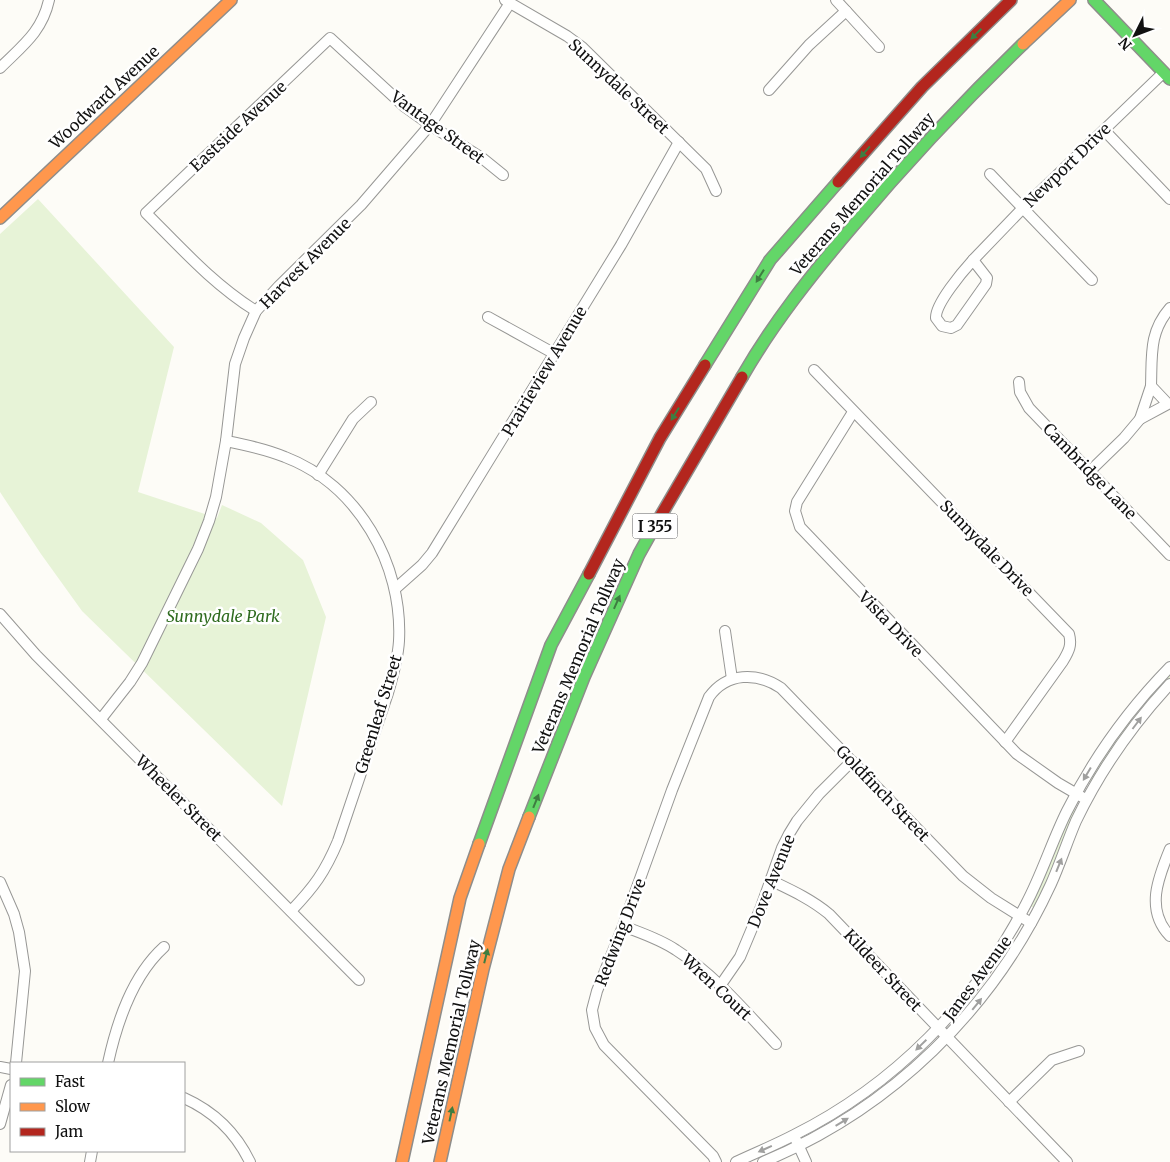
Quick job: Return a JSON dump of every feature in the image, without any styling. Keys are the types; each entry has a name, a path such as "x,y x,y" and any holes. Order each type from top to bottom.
{"main road":[{"name":"Woodward Avenue","path":"0,218 231,0"},
{"name":"Veterans Memorial Tollway","path":"402,1162 460,898 556,637 660,438 770,260 922,87 1011,0"},
{"name":"Veterans Memorial Tollway","path":"440,1162 483,968 509,869 584,677 639,554 750,363 808,280 876,198 971,94 1070,0"},
{"path":"1094,0 1167,76"}],"street":[{"path":"0,68 34,34 46,14 49,0"},
{"path":"836,0 879,47"},
{"name":"Harvest Avenue","path":"100,719 130,682 142,663 198,549 216,497 226,441 235,364 256,311 362,205 430,125 507,2"},
{"name":"Sunnydale Street","path":"507,2 567,36 582,47 706,169 716,191"},
{"path":"769,90 809,45 846,11"},
{"name":"Vantage Street","path":"330,38 405,107 482,158 503,176"},
{"name":"Eastside Avenue","path":"256,311 216,283 146,213 330,38"},
{"name":"Newport Drive","path":"973,260 987,278 986,284 957,325 951,328 942,326 936,318 937,309 963,271 973,260 1023,208 1104,130 1167,76"},
{"path":"1104,130 1170,199"},
{"name":"Prairieview Avenue","path":"395,589 432,554 621,245 678,142"},
{"path":"990,174 1092,280"},
{"path":"1089,472 1124,438 1140,419 1151,386 1154,332 1170,308"},
{"path":"488,317 555,354"},
{"name":"Sunnydale Drive","path":"814,370 1069,634 1071,643 1069,652 1004,742"},
{"name":"Cambridge Lane","path":"1019,382 1020,392 1029,408 1170,555"},
{"path":"1140,419 1168,404 1151,386"},
{"path":"318,475 354,418 371,402"},
{"name":"Vista Drive","path":"853,412 797,502 795,511 800,528 1004,742 1028,763 1088,800"},
{"name":"Greenleaf Street","path":"226,441 255,447 286,457 318,475 346,496 365,520 380,547 395,589 399,641 394,673 388,693 330,859 311,890 291,912"},
{"name":"Wheeler Street","path":"0,614 36,655 360,980"},
{"path":"725,631 732,679"},
{"name":"Janes Avenue","path":"736,1162 794,1136 845,1106 914,1052 938,1028 983,976 1020,917 1039,879 1067,812 1098,756 1129,713 1170,667"},
{"name":"Goldfinch Street","path":"732,679 758,677 770,681 781,688 963,876 991,898 1030,923"},
{"name":"Redwing Drive","path":"716,1162 713,1156 604,1045 597,1034 592,1010 597,991 623,926 672,790 709,697 714,690 732,679"},
{"name":"Janes Avenue","path":"763,1162 799,1146 871,1102 905,1076 946,1038 989,989 1020,942 1051,884 1076,822 1100,776 1142,715 1170,684"},
{"name":"Dove Avenue","path":"720,986 740,957 761,907 782,848 797,821 819,794 852,761"},
{"path":"1170,849 1158,879 1156,900 1158,917 1170,936"},
{"name":"Kildeer Street","path":"770,880 802,895 829,914 1067,1162"},
{"path":"0,882 14,914 25,971 16,1062"},
{"name":"Wren Court","path":"623,926 660,940 693,962 720,986 776,1044"},
{"path":"108,1062 115,1031 127,1001 139,979 164,947"},
{"path":"1009,1102 1052,1060 1079,1051"},
{"path":"0,1124 10,1089"},
{"path":"185,1099 220,1121 236,1138 250,1162"},
{"path":"794,1136 806,1162"}],"green space":[{"name":"Sunnydale Park","path":"38,199 174,347 138,492 217,518 222,505 261,523 303,560 326,617 282,806 82,611 0,492 0,234"},
{"path":"1170,673 1170,679 1090,782 1098,766 1117,738"},
{"path":"1074,808 1076,809 1074,819 1039,900 1031,907"}],"traffic: fast":[{"path":"1094,0 1170,79"},
{"path":"742,377 794,299 852,227 935,133 1023,44"},
{"path":"705,365 770,260 838,182"},
{"path":"529,817 584,677 639,554 653,529"},
{"path":"479,844 551,645 589,574"}],"traffic: slow":[{"path":"0,218 231,0"},
{"path":"1023,44 1070,0"},
{"path":"440,1162 483,969 509,869 529,817"},
{"path":"402,1162 460,898 479,844"}],"traffic: jam":[{"path":"838,182 922,87 1011,0"},
{"path":"589,574 660,438 705,365"},
{"path":"653,529 742,377"}]}
